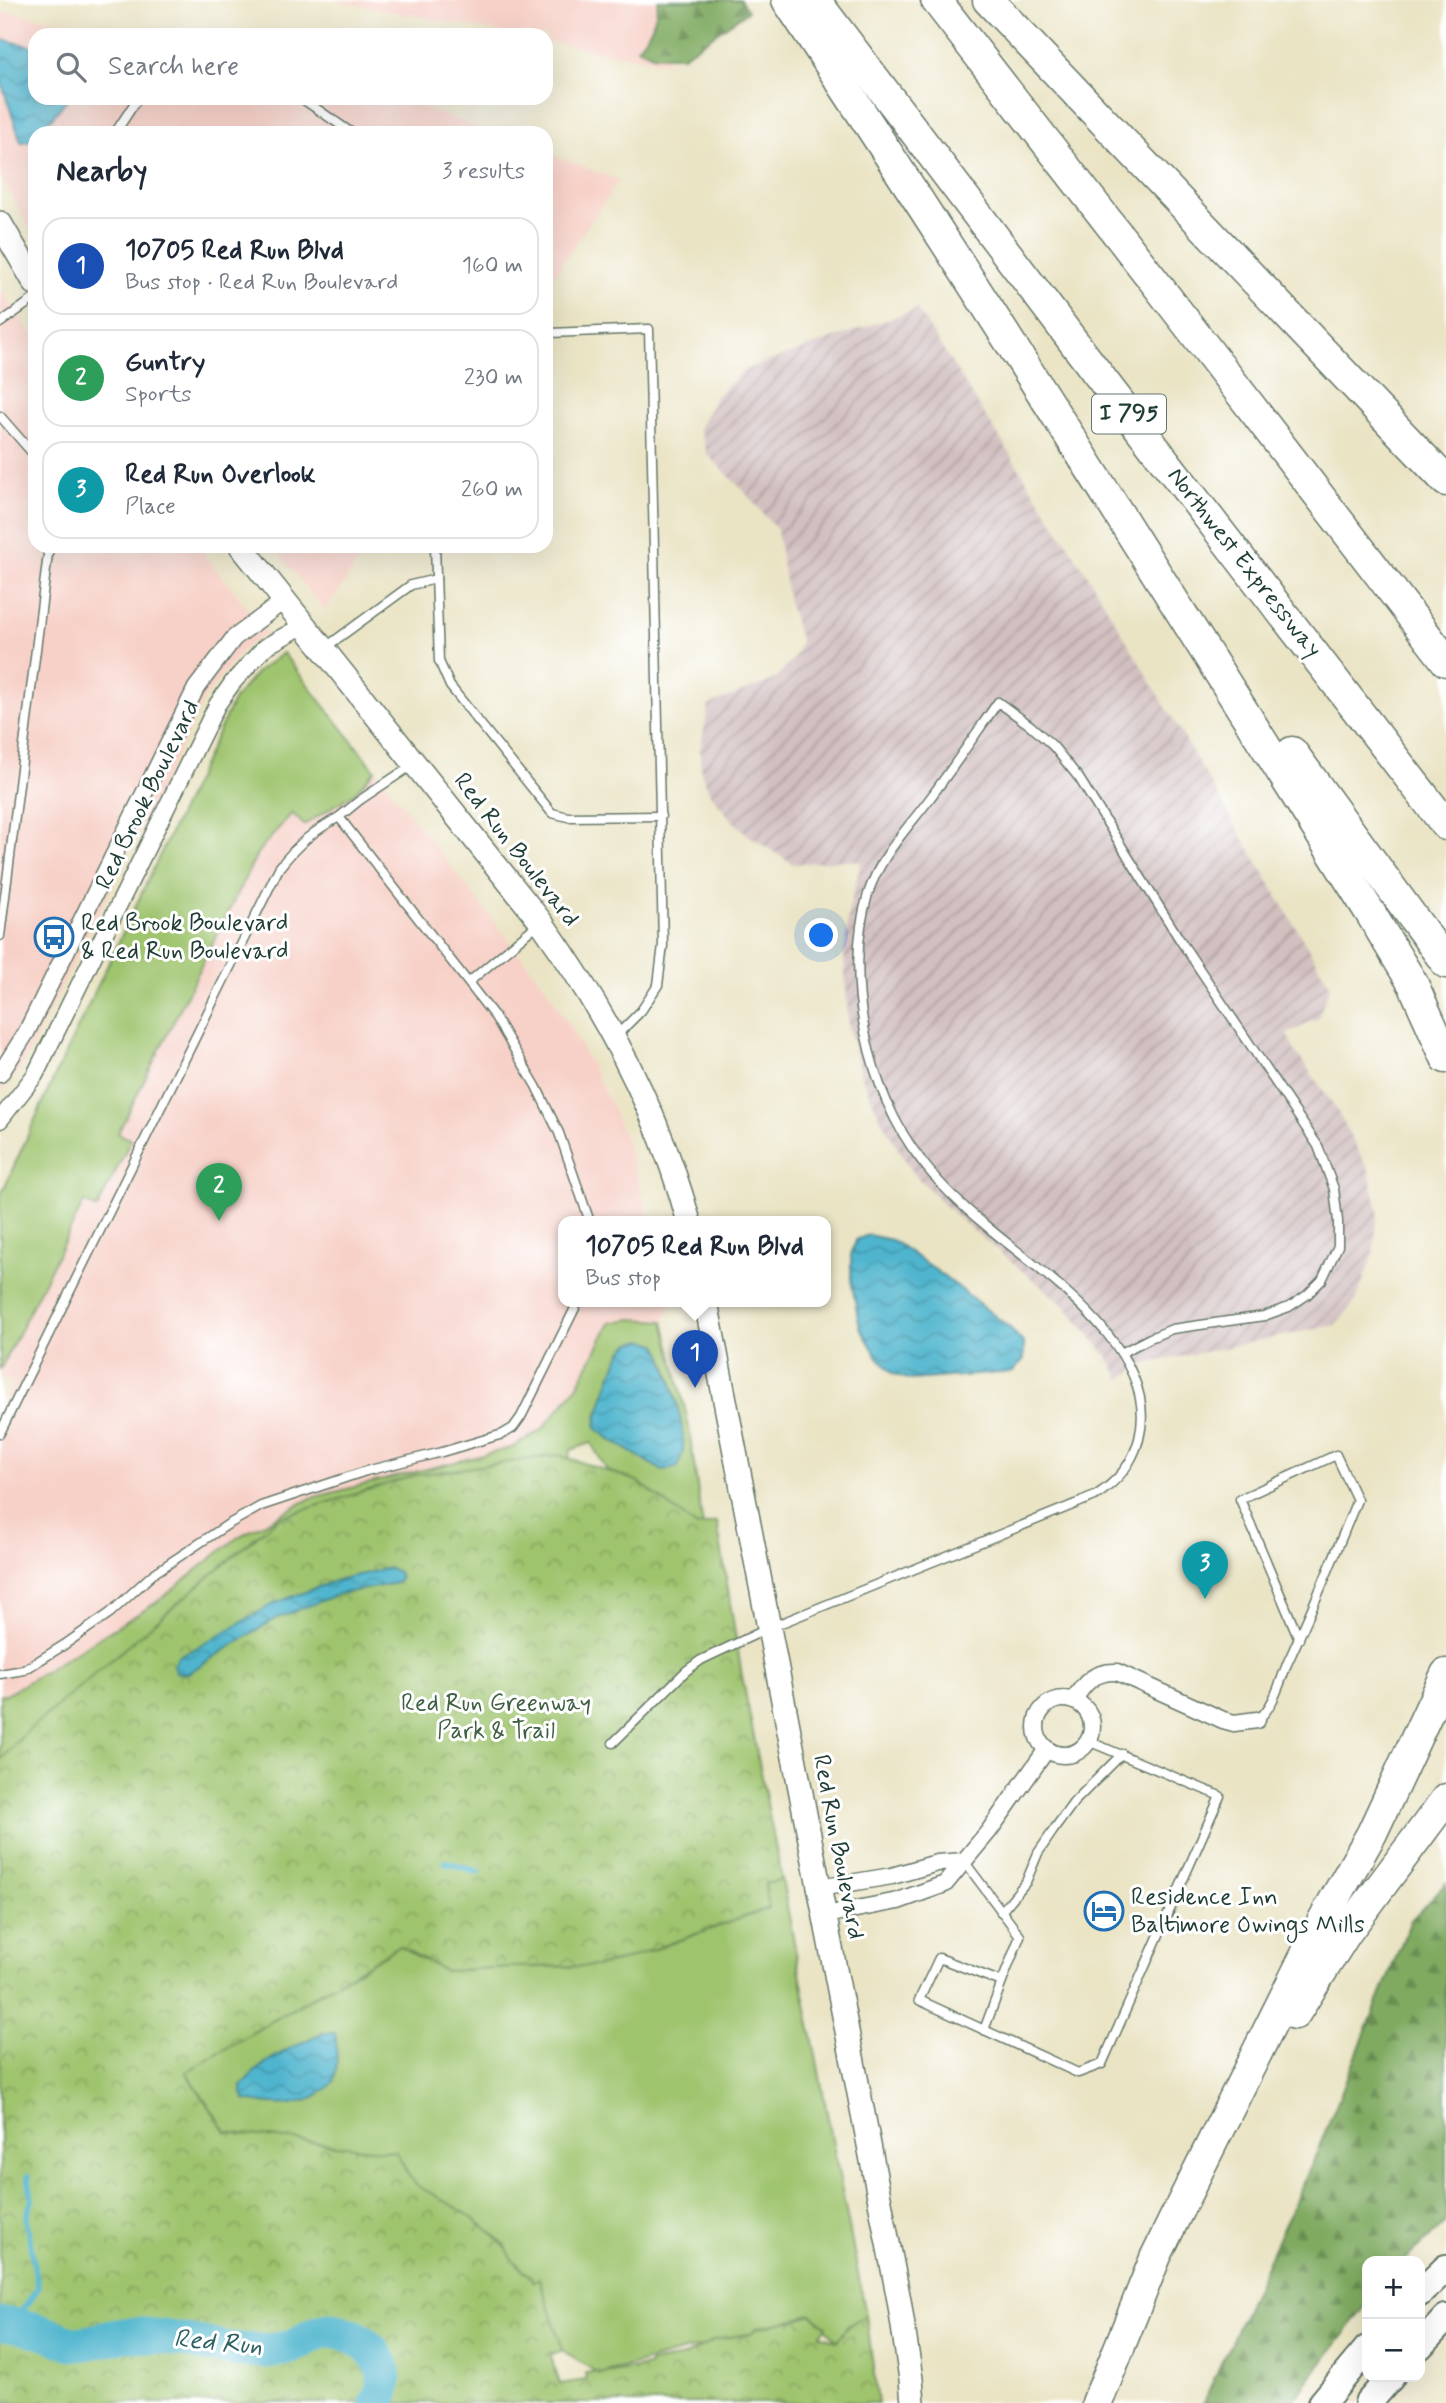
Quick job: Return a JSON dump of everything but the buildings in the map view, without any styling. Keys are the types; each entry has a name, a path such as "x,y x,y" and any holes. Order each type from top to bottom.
{"highway":[{"path":"787,0 915,192 1064,425 1371,914 1413,984 1446,1058"},
{"name":"Northwest Expressway","path":"815,0 1051,313 1446,825"},
{"path":"936,0 1446,661"},
{"path":"988,0 1446,481"},
{"path":"1064,425 1329,806 1446,964"},
{"path":"1100,2396 1156,2256 1323,1920 1372,1833 1446,1675"},
{"path":"1211,2148 1346,1933 1446,1799"}],"main road":[{"path":"0,223 28,271"},
{"name":"Red Run Boulevard","path":"247,553 541,922 588,991 615,1037 654,1118 687,1216"},
{"name":"Red Run Boulevard","path":"707,1307 906,2338 913,2403"},
{"path":"1425,2288 1446,2267"},
{"path":"1425,2341 1446,2318"},
{"path":"1322,2403 1362,2355"},
{"path":"1368,2403 1387,2382"}],"street":[{"name":"Red Brook Boulevard","path":"0,1074 26,1033 196,688 234,638 285,600"},
{"name":"Red Brook Boulevard","path":"0,1120 35,1075 217,705 233,682 265,647 304,625"},
{"path":"1073,1700 1091,1678 1101,1673 1117,1672 1223,1720 1234,1723 1257,1720"},
{"path":"1056,1700 1073,1700 1080,1704 1090,1717 1091,1734 1082,1749 1065,1755 1047,1749 1037,1735 1038,1718 1048,1704 1056,1700"},
{"path":"825,1915 919,1895 945,1884 1014,1799 1047,1749"},
{"path":"819,1888 892,1876 937,1863 964,1861"}],"lane":[{"path":"120,126 133,105"},
{"path":"311,105 342,126"},
{"path":"0,323 28,303"},
{"path":"553,333 649,329 663,945 658,985 641,1011 615,1037"},
{"path":"0,416 28,448"},
{"path":"0,936 48,553"},
{"path":"435,553 439,661 450,686 552,813 568,817 661,816"},
{"path":"324,649 411,585 436,579"},
{"path":"613,1742 686,1671 701,1661 769,1628 1076,1505 1112,1485 1125,1471 1133,1454 1143,1417 1139,1389 1121,1353 1098,1323 949,1194 919,1159 898,1124 869,1056 862,1018 859,965 861,927 868,894 883,860 998,702 1053,746 1079,778 1180,940 1318,1146 1334,1189 1338,1246 1322,1280 1307,1296 1289,1307 1264,1316 1172,1329 1121,1353"},
{"path":"0,1433 279,868 296,847 315,830 339,817 415,763"},
{"path":"339,817 495,1017 553,1121 588,1216"},
{"path":"470,982 541,922"},
{"path":"0,1674 24,1670 64,1645 110,1613 153,1574 261,1506 366,1471 503,1434 513,1428 576,1307"},
{"path":"1257,1720 1267,1710 1299,1639 1357,1500 1336,1455 1240,1499 1299,1639"},
{"path":"1002,1982 939,1958 919,2000 1078,2073 1102,2064 1220,1796 1088,1741"},
{"path":"1002,1912 1027,1882 1038,1853 1074,1802 1122,1754"},
{"path":"964,1861 1020,1936 984,2030"}],"shaded area":[{"path":"331,0 665,0 667,63 553,42 553,28 479,28"},
{"path":"0,11 99,28 28,28 28,105 417,105 474,126 28,126 28,225 0,175"},
{"path":"553,156 619,180 553,277"},
{"path":"0,288 28,329 28,553 204,553 267,633 242,650 206,696 21,1068 0,1094"},
{"path":"917,309 1092,582 1330,985 1318,1018 1287,1034 1293,1048 1335,1107 1369,1171 1378,1211 1373,1253 1356,1301 1335,1325 1145,1364 1120,1379 1108,1357 1065,1306 956,1216 913,1173 880,1118 860,1073 848,1021 844,953 849,910 861,862 846,860 793,864 749,836 730,818 710,793 701,773 700,750 709,705 775,679 793,660 801,642 788,602 777,530 707,454 699,429 716,396 744,370"},
{"path":"279,553 364,553 325,611"},
{"path":"375,770 546,987 580,1044 612,1107 630,1153 648,1216 558,1216 558,1307 670,1307 664,1321 631,1319 610,1323 577,1387 542,1430 511,1448 238,1537 157,1602 5,1695 0,1695 0,1409 13,1383 0,1376 0,1370 84,1202 97,1208 131,1141 117,1133 258,852 292,813 355,793"}],"green space":[{"path":"658,0 740,0 748,11 683,56 655,56 637,48 652,26"},
{"path":"283,653 375,770 355,793 304,825 292,813 258,852 118,1133 131,1140 97,1209 84,1202 0,1370 0,1197 234,699 257,672"},
{"path":"631,1319 664,1321 688,1422 713,1597 608,1472 591,1443 571,1450 568,1461 0,1853 0,1695 6,1695 157,1602 238,1537 311,1498 511,1448 542,1430 577,1387 610,1323","holes":["657,1344 676,1397 683,1452 663,1471 613,1441 596,1427 597,1416 623,1350"]},
{"name":"Red Run Greenway Park & Trail","path":"559,1455 637,1481 697,1527 717,1522 742,1676 782,1880 765,1884 769,1908 621,1961 596,1966 445,1971 399,1946 186,2072 226,2132 396,2152 409,2176 418,2186 464,2212 491,2232 505,2245 512,2259 533,2282 539,2278 563,2350 550,2355 560,2384 586,2380 585,2373 598,2371 599,2374 649,2366 649,2363 684,2357 714,2340 751,2333 756,2328 811,2314 826,2326 820,2335 837,2341 848,2326 866,2315 878,2403 0,2403 0,1761 24,1734 278,1518 416,1475"},
{"path":"782,1880 866,2315 848,2326 837,2341 811,2314 756,2328 752,2333 599,2374 226,2132 186,2071 400,1946 445,1971 596,1966 621,1961 769,1908 765,1883"},
{"path":"1446,1883 1446,2223 1409,2256 1362,2256 1362,2311 1291,2403 1203,2403 1313,2162 1411,1920"}],"water":[{"path":"0,41 28,45 28,105 62,105 46,126 28,126 28,141 21,142 0,79"},
{"path":"868,1235 892,1240 944,1276 1010,1328 1024,1344 1024,1359 1013,1372 911,1380 893,1374 877,1356 860,1327 851,1280 851,1255 856,1240"},
{"path":"644,1340 657,1344 662,1354 675,1397 683,1440 678,1467 663,1471 596,1428 616,1363 631,1343"},
{"path":"389,1568 398,1572 400,1579 396,1583 339,1594 277,1618 188,1673 177,1673 173,1666 178,1656 273,1604 340,1579"},
{"path":"322,2033 335,2033 336,2039 336,2071 333,2082 328,2087 316,2096 297,2103 267,2104 246,2100 242,2094 242,2085 259,2068 279,2054"}],"waterway":[{"path":"445,1862 479,1872"},
{"path":"12,2325 38,2288 26,2218 32,2200 28,2176"},
{"name":"Red Run","path":"0,2324 32,2329 72,2343 143,2335 246,2351 280,2350 318,2333 336,2331 355,2337 373,2351 379,2360 384,2381 383,2392 377,2403"}],"place":[{"name":"Red Brook Boulevard & Red Run Boulevard","path":"54,937"},
{"name":"Guntry","path":"219,1221"},
{"name":"10705 Red Run Blvd","path":"695,1388"},
{"name":"Red Run Overlook","path":"1205,1599"},
{"name":"Residence Inn Baltimore Owings Mills","path":"1104,1911"}]}
